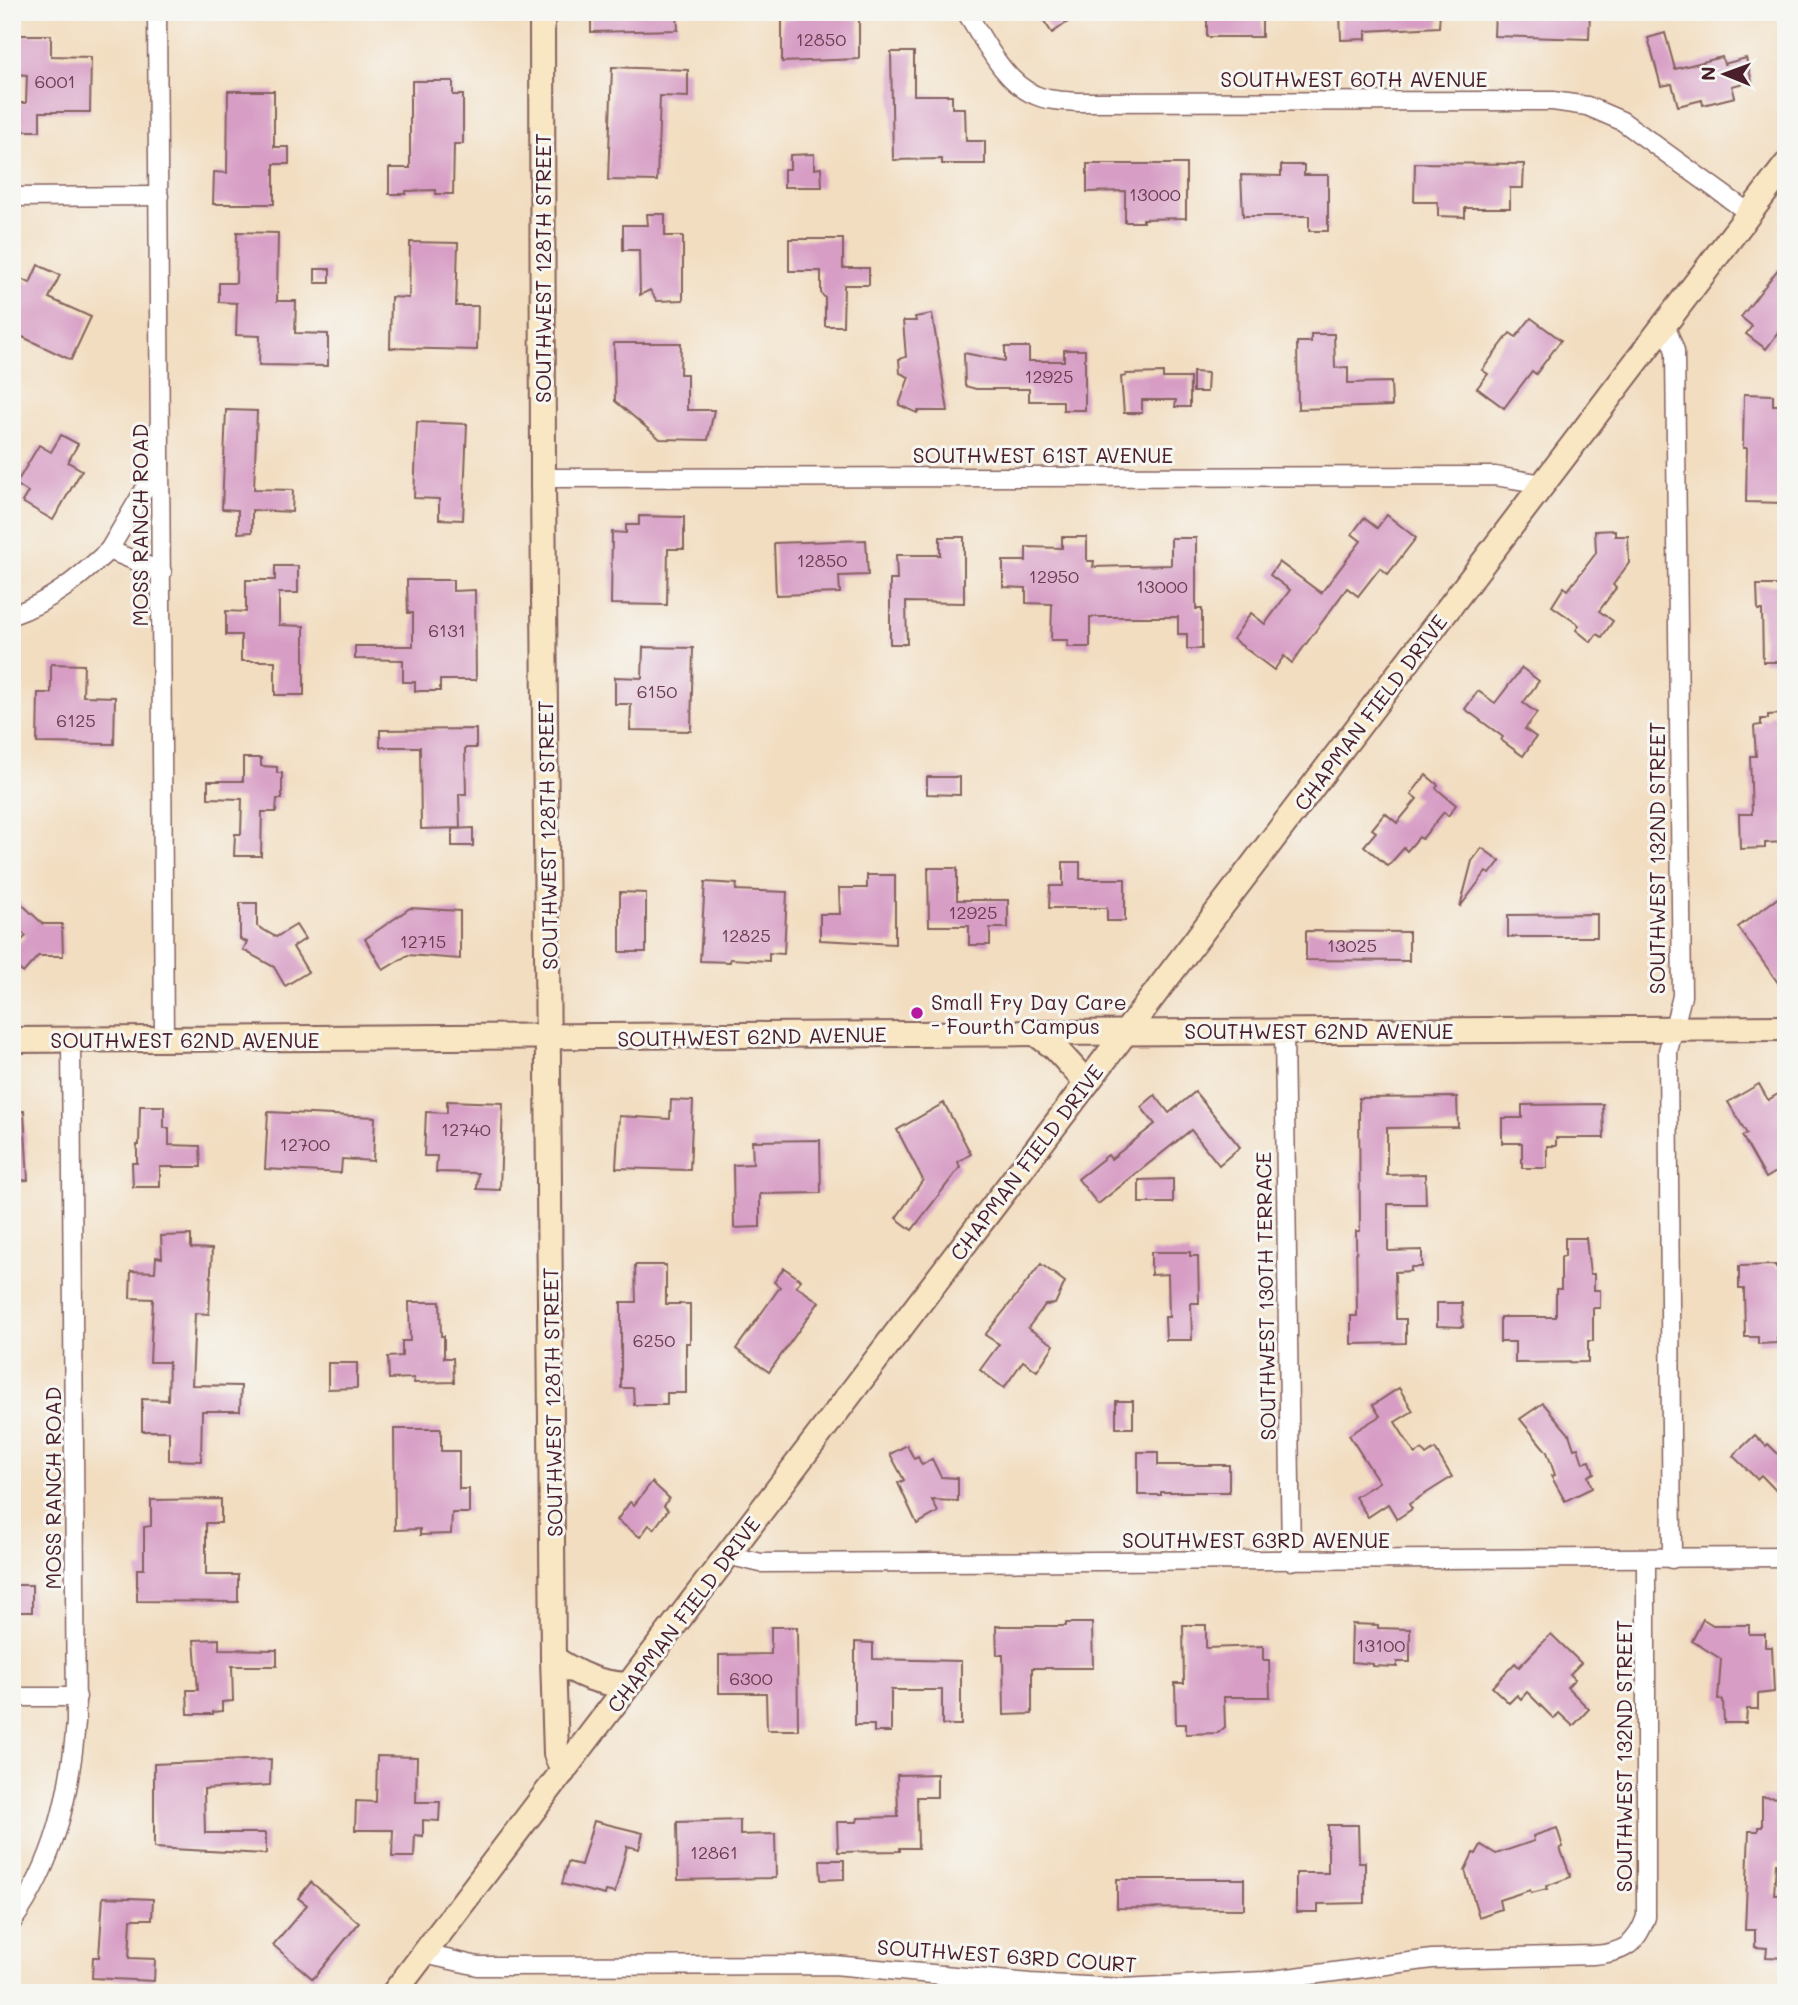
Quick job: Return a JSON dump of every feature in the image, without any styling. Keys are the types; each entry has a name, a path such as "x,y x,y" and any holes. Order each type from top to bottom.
{"street":[{"name":"MOSS RANCH ROAD","path":"157,12 164,1038"},
{"name":"SOUTHWEST 128TH STREET","path":"541,12 553,1658 556,1754 563,1772"},
{"name":"SOUTHWEST 60TH AVENUE","path":"967,12 1008,74 1024,89 1047,99 1078,102 1499,100 1571,103 1607,113 1622,121 1749,212"},
{"name":"CHAPMAN FIELD DRIVE","path":"394,1993 1786,165"},
{"path":"12,197 159,196"},
{"name":"SOUTHWEST 132ND STREET","path":"1665,324 1675,351 1676,364 1682,996 1668,1051 1672,1559"},
{"path":"12,615 44,602 67,587 109,550 162,459"},
{"name":"SOUTHWEST 61ST AVENUE","path":"543,478 1495,475 1543,484"},
{"path":"109,550 162,572"},
{"name":"SOUTHWEST 62ND AVENUE","path":"12,1040 1786,1028"},
{"name":"SOUTHWEST 130TH TERRACE","path":"1284,1031 1291,1561"},
{"path":"1035,1033 1055,1048 1087,1083"},
{"name":"MOSS RANCH ROAD","path":"12,1922 32,1893 47,1860 73,1761 77,1697 71,1040"},
{"name":"SOUTHWEST 63RD AVENUE","path":"727,1555 761,1563 1786,1558"},
{"name":"SOUTHWEST 132ND STREET","path":"1627,1947 1639,1936 1646,1917 1646,1560"},
{"path":"553,1658 582,1676 628,1685"},
{"path":"12,1697 77,1697"},
{"name":"SOUTHWEST 63RD COURT","path":"424,1954 478,1966 834,1965 1030,1983 1122,1988 1265,1980 1432,1959 1604,1954 1627,1947"}],"building":[{"path":"591,12 677,12 678,30 591,32"},
{"path":"821,12 843,12 843,19 859,19 859,59 782,62 782,19 795,19 795,15 821,15"},
{"path":"1038,12 1082,12 1052,33"},
{"path":"1207,12 1262,12 1262,37 1207,37"},
{"path":"1340,12 1440,12 1439,27 1366,31 1366,39 1341,40"},
{"path":"1495,12 1590,12 1589,39 1494,36"},
{"path":"1665,33 1675,69 1722,57 1724,64 1746,58 1752,81 1732,86 1735,97 1703,105 1702,100 1678,106 1672,84 1661,86 1648,38"},
{"path":"16,35 51,35 51,56 91,57 90,112 40,112 40,131 15,131 15,103 26,103 27,75 16,74"},
{"path":"891,52 914,52 914,95 952,95 952,108 965,108 966,141 985,141 985,164 942,164 942,159 893,160"},
{"path":"612,67 688,70 688,97 660,96 657,181 608,180"},
{"path":"412,81 453,81 453,95 463,95 463,144 454,144 453,194 436,194 436,190 389,194 389,168 410,168"},
{"path":"228,91 274,91 274,147 289,147 289,164 274,164 274,204 213,204 214,172 227,173"},
{"path":"814,154 814,169 821,168 822,187 784,187 784,169 790,169 790,155"},
{"path":"1415,163 1524,164 1523,188 1510,188 1510,208 1465,208 1465,217 1438,216 1438,202 1414,202"},
{"path":"1087,164 1186,164 1186,218 1125,222 1125,191 1087,192"},
{"path":"1281,165 1304,165 1304,175 1328,175 1328,231 1309,231 1309,216 1243,216 1241,175 1281,176"},
{"path":"647,214 665,214 665,236 683,236 683,300 657,301 650,290 640,295 639,250 623,250 623,225 648,225"},
{"path":"237,232 278,233 277,301 296,301 295,333 328,334 328,366 259,365 260,336 236,335 237,303 219,302 219,283 236,283"},
{"path":"789,239 843,239 843,268 869,268 869,285 844,285 843,326 825,326 821,271 789,271"},
{"path":"410,242 458,243 456,306 478,306 477,350 390,348 391,297 409,298"},
{"path":"1786,259 1786,322 1766,349 1746,334 1752,326 1741,317"},
{"path":"38,265 60,275 49,298 91,317 71,360 12,332 12,275 30,283"},
{"path":"315,269 330,269 330,283 315,283"},
{"path":"932,314 948,411 917,413 899,405 909,377 900,373 899,359 906,357 903,321 916,321 915,317"},
{"path":"1531,318 1561,340 1536,374 1532,371 1504,408 1477,388 1488,374 1482,370 1510,333 1516,337"},
{"path":"1311,334 1334,334 1335,368 1348,367 1348,383 1391,382 1392,406 1298,409 1297,342 1311,342"},
{"path":"614,343 681,343 680,374 687,374 687,410 714,410 708,440 660,439 615,401"},
{"path":"1005,347 1029,347 1029,361 1064,361 1064,350 1085,350 1085,410 1063,410 1063,401 1029,401 1029,389 976,389 965,386 964,353 1005,361"},
{"path":"1193,372 1208,373 1207,392 1193,392"},
{"path":"1163,373 1163,378 1190,378 1190,407 1175,407 1176,400 1142,400 1142,413 1124,413 1121,377 1126,374"},
{"path":"1744,394 1773,395 1773,405 1786,405 1783,503 1746,502"},
{"path":"226,410 257,411 254,489 293,490 292,512 252,510 252,532 238,533 238,510 222,509"},
{"path":"417,422 467,424 463,520 439,519 439,499 414,498"},
{"path":"61,435 78,444 68,462 82,470 53,520 22,502 28,492 16,484 39,445 51,452"},
{"path":"1387,515 1416,538 1388,574 1380,568 1358,596 1347,588 1292,663 1284,656 1274,670 1233,639 1251,613 1265,624 1290,590 1270,575 1279,562 1321,593 1361,541 1352,534 1364,518 1377,528"},
{"path":"639,516 684,517 684,549 668,549 667,605 611,604 612,532 626,533 626,525 639,525"},
{"path":"1615,530 1615,536 1628,536 1629,563 1613,585 1616,588 1599,611 1613,621 1602,637 1597,634 1591,642 1576,630 1579,625 1552,606 1564,587 1568,590 1596,553 1595,531"},
{"path":"940,537 964,537 964,603 906,602 907,644 890,644 890,580 897,580 896,555 940,555"},
{"path":"1062,537 1087,537 1087,561 1094,561 1093,567 1171,565 1171,538 1196,538 1196,609 1202,609 1202,649 1187,649 1187,634 1178,634 1178,617 1090,617 1090,647 1067,647 1068,640 1051,640 1052,604 1026,603 1026,588 1003,587 1003,561 1026,561 1026,547 1062,548"},
{"path":"866,540 868,575 839,576 840,593 776,595 774,543"},
{"path":"275,566 298,566 298,593 279,593 279,625 304,626 304,695 275,695 275,661 241,661 241,635 226,635 226,611 246,612 246,580 275,580"},
{"path":"407,580 453,580 453,591 475,590 476,680 440,680 440,691 415,691 415,682 403,682 403,660 355,659 355,646 413,646 413,613 408,613"},
{"path":"1757,585 1786,585 1786,662 1763,662 1762,610 1758,610"},
{"path":"643,647 693,648 691,731 630,730 631,704 615,704 615,677 642,678"},
{"path":"51,664 84,665 83,696 115,697 114,744 37,743 38,693 51,693"},
{"path":"1522,668 1539,681 1523,703 1537,713 1525,729 1536,737 1523,756 1501,740 1503,737 1465,709 1478,691 1495,703"},
{"path":"1783,714 1783,721 1786,721 1785,842 1765,843 1765,848 1740,849 1739,814 1752,814 1750,756 1756,756 1754,726 1761,725 1761,719 1768,719 1768,715"},
{"path":"476,729 476,748 465,748 466,794 459,794 460,828 421,829 420,747 380,747 380,730"},
{"path":"243,758 261,758 261,766 277,767 277,773 282,773 282,799 277,799 276,812 262,812 261,856 234,856 235,834 241,834 242,799 208,798 208,781 243,781"},
{"path":"1426,775 1438,785 1436,788 1456,805 1448,816 1444,812 1422,839 1419,837 1407,851 1404,848 1388,866 1364,846 1376,832 1372,829 1385,813 1397,823 1417,799 1411,794"},
{"path":"927,777 960,777 960,795 927,794"},
{"path":"473,828 473,846 452,846 452,829"},
{"path":"1482,848 1500,861 1490,874 1486,872 1460,907 1472,861"},
{"path":"1063,862 1080,862 1080,879 1125,879 1125,921 1107,921 1107,908 1049,908 1050,886 1063,886"},
{"path":"928,868 957,868 957,900 1008,900 1008,928 990,928 990,945 969,945 969,926 929,926"},
{"path":"867,875 895,875 895,944 820,940 820,914 840,914 839,888 867,888"},
{"path":"705,882 737,884 736,890 787,892 784,954 769,953 769,961 700,961"},
{"path":"620,892 646,893 646,952 620,952"},
{"path":"1786,892 1786,994 1738,927"},
{"path":"12,895 43,924 62,924 63,956 38,956 23,973 12,962 12,950 26,936 12,923"},
{"path":"240,903 257,903 257,926 276,937 296,925 305,939 293,947 308,972 285,986 274,967 243,950 247,942 240,939"},
{"path":"410,908 460,911 460,959 408,955 383,970 365,939"},
{"path":"1597,914 1597,937 1508,937 1508,915"},
{"path":"1306,931 1409,932 1409,961 1306,960"},
{"path":"1759,1084 1768,1100 1786,1089 1786,1166 1766,1178 1742,1136 1747,1134 1728,1102"},
{"path":"1195,1092 1240,1147 1219,1165 1191,1130 1098,1204 1078,1179 1108,1155 1111,1159 1155,1124 1141,1107 1155,1095 1169,1113"},
{"path":"1457,1097 1458,1127 1387,1128 1387,1175 1425,1174 1426,1204 1388,1204 1388,1251 1422,1250 1422,1267 1395,1272 1396,1319 1406,1319 1406,1343 1351,1344 1351,1316 1357,1316 1356,1231 1360,1231 1359,1098"},
{"path":"671,1100 693,1101 690,1170 616,1168 619,1116 670,1119"},
{"path":"447,1101 503,1103 500,1190 477,1189 478,1173 436,1172 437,1156 424,1156 426,1112 447,1113"},
{"path":"944,1103 971,1154 958,1162 960,1167 912,1230 896,1218 923,1180 897,1130"},
{"path":"1603,1104 1604,1138 1556,1138 1556,1146 1547,1146 1547,1168 1522,1168 1522,1143 1502,1143 1502,1118 1522,1118 1522,1105"},
{"path":"140,1106 164,1106 164,1128 169,1128 169,1145 200,1146 201,1167 160,1167 160,1187 133,1187 132,1163 137,1163"},
{"path":"24,1111 28,1180 12,1181 12,1112"},
{"path":"268,1112 375,1117 373,1161 342,1159 341,1173 265,1169"},
{"path":"820,1140 821,1193 760,1194 760,1227 734,1228 733,1165 753,1164 752,1141"},
{"path":"1173,1179 1173,1203 1139,1203 1139,1180"},
{"path":"191,1235 191,1248 212,1249 209,1314 195,1313 192,1385 241,1386 240,1411 202,1411 201,1461 169,1460 169,1431 142,1431 142,1399 168,1400 169,1362 150,1362 153,1299 130,1298 131,1271 155,1272 156,1257 162,1258 161,1236"},
{"path":"1565,1238 1586,1238 1590,1274 1594,1274 1594,1290 1600,1290 1600,1308 1593,1308 1593,1341 1588,1341 1588,1362 1515,1363 1515,1342 1500,1342 1500,1317 1556,1317 1556,1289 1561,1289 1561,1257 1565,1256"},
{"path":"1151,1252 1190,1252 1190,1256 1198,1256 1199,1303 1191,1303 1192,1340 1166,1340 1165,1317 1169,1317 1168,1274 1151,1275"},
{"path":"1041,1264 1065,1282 1055,1304 1045,1305 1028,1328 1054,1345 1037,1371 1023,1361 1004,1388 980,1370 999,1344 985,1335"},
{"path":"635,1265 666,1265 666,1304 690,1304 690,1343 686,1343 686,1393 667,1393 667,1405 634,1405 633,1388 621,1388 621,1302 636,1302"},
{"path":"1776,1265 1776,1268 1786,1267 1786,1334 1777,1337 1777,1343 1758,1344 1758,1337 1745,1337 1744,1289 1739,1289 1739,1266"},
{"path":"784,1268 801,1280 796,1286 819,1302 769,1372 736,1349 780,1287 774,1282"},
{"path":"409,1302 440,1302 444,1358 453,1358 454,1382 414,1383 414,1378 389,1379 388,1357 402,1356 402,1341 410,1341"},
{"path":"1437,1303 1462,1303 1463,1327 1437,1326"},
{"path":"328,1363 357,1363 357,1388 328,1389"},
{"path":"1399,1388 1413,1411 1395,1422 1415,1454 1422,1450 1426,1455 1435,1449 1452,1477 1409,1504 1412,1509 1397,1519 1388,1504 1368,1517 1355,1497 1379,1482 1349,1435 1380,1416 1373,1405"},
{"path":"1116,1401 1133,1401 1133,1428 1116,1428"},
{"path":"1543,1403 1569,1434 1583,1463 1590,1461 1594,1473 1588,1476 1592,1488 1565,1501 1551,1476 1555,1475 1547,1452 1520,1419"},
{"path":"394,1429 441,1429 441,1451 459,1451 459,1489 469,1489 469,1513 452,1513 451,1534 420,1535 420,1529 395,1530"},
{"path":"1755,1435 1786,1462 1786,1501 1761,1475 1757,1479 1733,1456"},
{"path":"907,1445 914,1459 918,1457 922,1465 932,1459 941,1477 958,1478 958,1501 932,1500 938,1512 917,1524 898,1483 904,1480 890,1454"},
{"path":"1138,1452 1158,1452 1158,1465 1229,1465 1229,1492 1161,1492 1161,1495 1138,1495"},
{"path":"652,1482 669,1498 664,1506 668,1510 654,1529 649,1525 640,1537 617,1520 630,1502 634,1505"},
{"path":"221,1499 221,1523 206,1523 206,1575 238,1575 238,1602 137,1601 137,1569 144,1569 144,1527 151,1526 151,1500"},
{"path":"12,1585 32,1585 32,1612 12,1612"},
{"path":"1703,1619 1713,1625 1749,1625 1749,1634 1765,1634 1765,1647 1772,1647 1774,1692 1758,1694 1758,1709 1747,1709 1746,1723 1724,1723 1723,1700 1718,1699 1721,1659 1692,1641"},
{"path":"1066,1623 1092,1623 1093,1668 1032,1668 1032,1714 1004,1715 1003,1655 997,1655 996,1626 1066,1626"},
{"path":"1352,1624 1410,1629 1410,1662 1397,1662 1397,1667 1351,1662"},
{"path":"1183,1625 1206,1625 1206,1648 1263,1646 1263,1660 1269,1660 1270,1697 1224,1697 1225,1727 1218,1733 1186,1734 1186,1724 1176,1724 1175,1683 1184,1683"},
{"path":"771,1627 797,1627 798,1730 767,1730 766,1693 719,1693 719,1655 771,1654"},
{"path":"1551,1634 1581,1663 1570,1674 1575,1679 1567,1687 1589,1709 1573,1726 1559,1713 1554,1719 1527,1692 1521,1699 1517,1695 1509,1703 1492,1687 1515,1663 1519,1667"},
{"path":"219,1639 219,1649 277,1650 277,1666 232,1666 233,1701 222,1702 222,1711 213,1714 188,1714 187,1690 198,1690 194,1640"},
{"path":"855,1642 873,1643 873,1659 961,1661 961,1725 942,1725 942,1690 891,1690 891,1732 874,1732 874,1725 855,1725"},
{"path":"377,1756 417,1757 416,1802 440,1802 439,1821 423,1820 423,1836 415,1835 414,1857 392,1857 393,1830 355,1830 356,1801 376,1802"},
{"path":"271,1759 270,1785 204,1789 205,1833 266,1833 266,1854 154,1848 154,1764"},
{"path":"937,1774 937,1797 917,1797 918,1848 838,1852 837,1822 857,1822 858,1818 898,1817 897,1775"},
{"path":"1762,1797 1786,1798 1786,1863 1776,1863 1774,1895 1784,1895 1786,1958 1766,1957 1767,1948 1755,1947 1755,1930 1745,1930 1749,1831 1758,1831 1758,1827 1762,1827"},
{"path":"740,1820 740,1835 775,1834 776,1878 678,1880 677,1822"},
{"path":"594,1821 643,1833 639,1849 627,1846 615,1893 606,1891 605,1895 562,1884 568,1862 581,1865"},
{"path":"1328,1825 1358,1825 1359,1862 1365,1862 1365,1903 1318,1904 1318,1912 1296,1912 1296,1873 1328,1873"},
{"path":"1557,1828 1563,1847 1560,1848 1571,1877 1546,1886 1547,1889 1531,1893 1530,1890 1499,1900 1501,1909 1479,1917 1465,1870 1473,1853 1476,1854 1481,1845 1496,1854 1534,1841 1533,1836"},
{"path":"820,1860 844,1860 844,1879 821,1880"},
{"path":"1117,1879 1244,1879 1244,1909 1117,1908"},
{"path":"311,1882 359,1923 313,1979 273,1945 307,1905 298,1898"},
{"path":"103,1897 153,1899 152,1919 131,1919 129,1958 155,1959 154,1981 92,1978 93,1957 99,1957"}],"place":[{"name":"Small Fry Day Care - Fourth Campus","path":"917,1013"}]}
